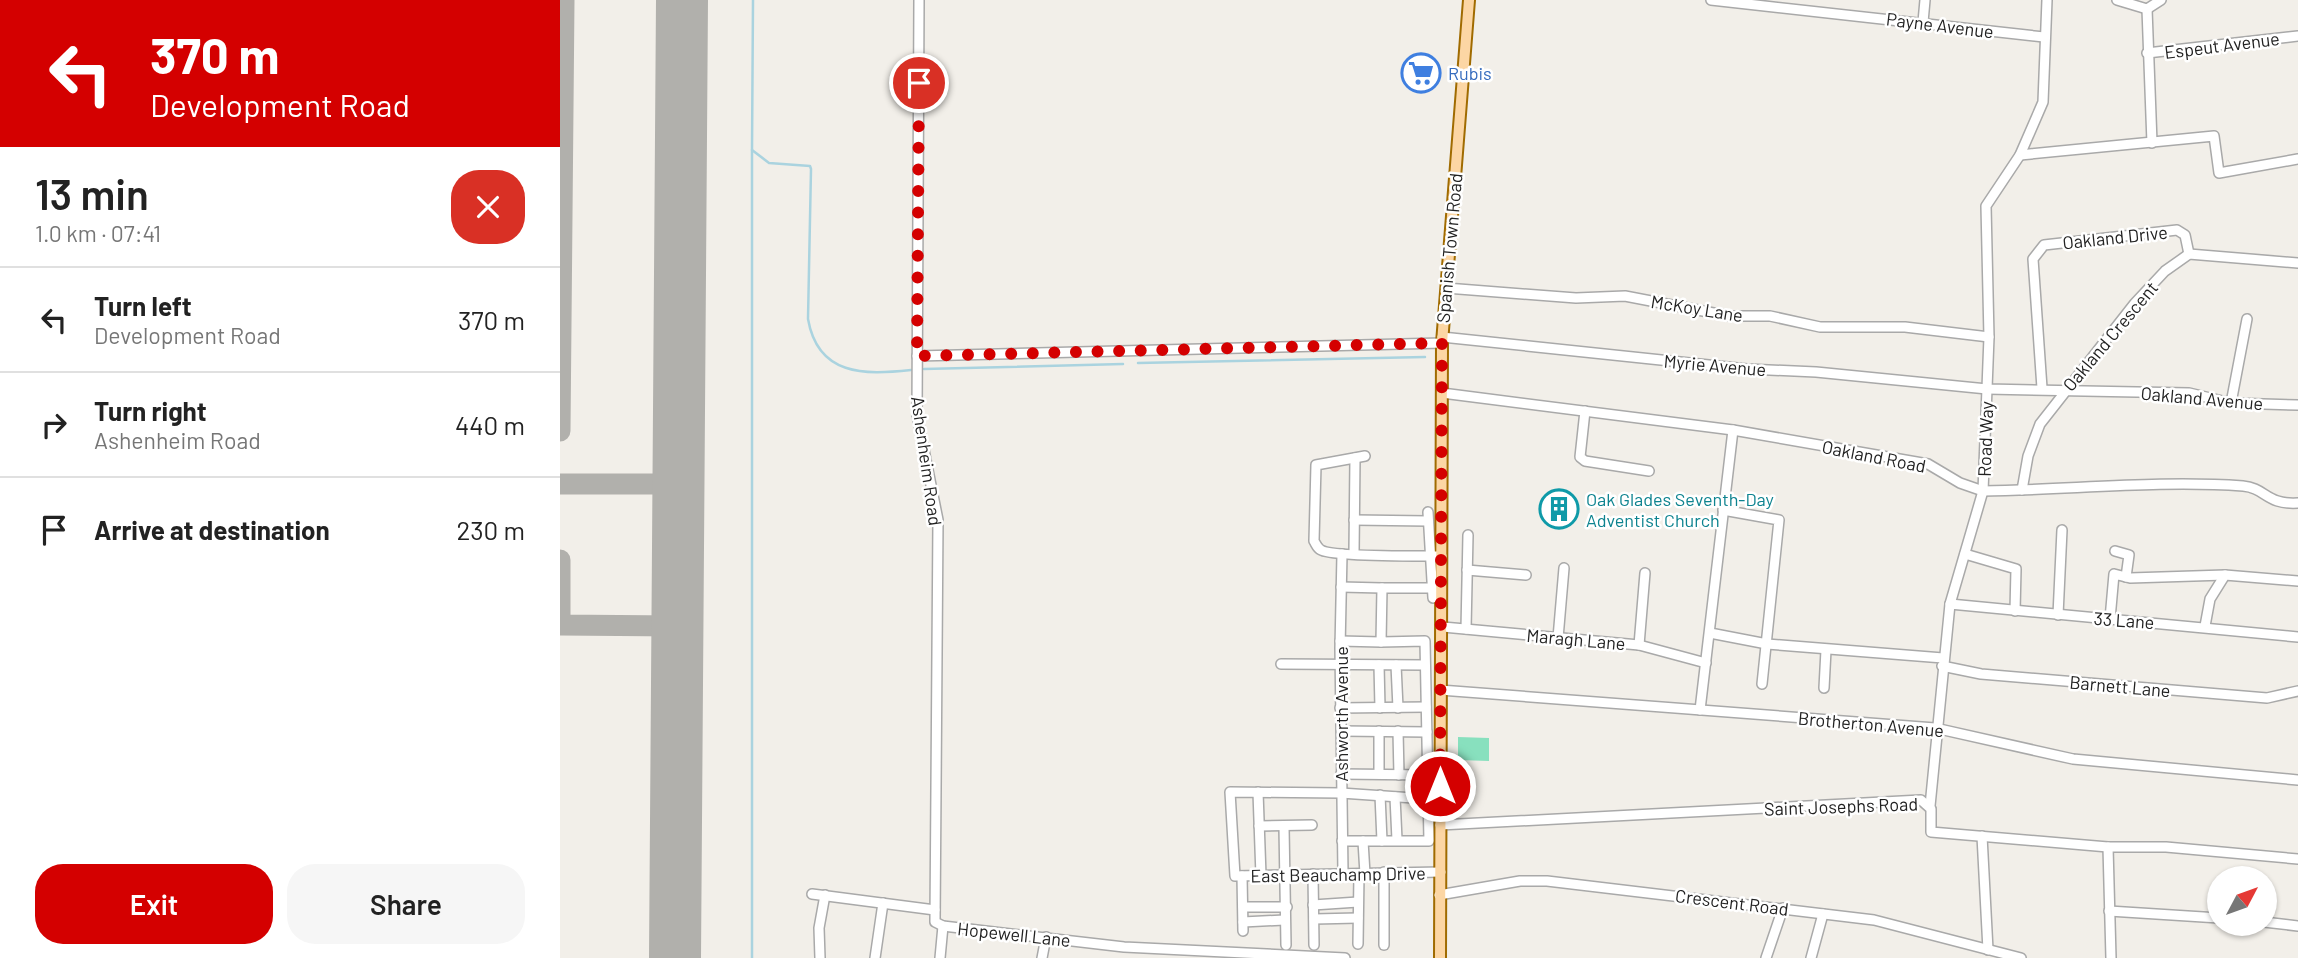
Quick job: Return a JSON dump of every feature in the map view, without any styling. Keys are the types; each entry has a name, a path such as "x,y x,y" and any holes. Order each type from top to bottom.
{"main road":[{"name":"Spanish Town Road","path":"1440,958 1440,690 1443,627 1436,556 1442,340 1469,0"}],"street":[{"name":"Ashenheim Road","path":"919,0 917,415 935,492 938,520 935,910 939,924 940,958"},
{"name":"Payne Avenue","path":"1711,0 2044,37"},
{"path":"1923,22 1925,0"},
{"name":"Road Way","path":"1930,806 1935,728 1950,604 1983,491 1989,337 1986,206 2020,155 2043,102 2047,0"},
{"path":"2117,0 2147,9 2161,0"},
{"path":"2147,9 2152,143"},
{"name":"Espeut Avenue","path":"2147,53 2298,36"},
{"path":"2020,155 2214,136 2219,173 2298,159"},
{"name":"Oakland Drive","path":"2042,388 2034,259 2044,245 2178,230 2185,235 2189,254"},
{"path":"2189,254 2298,263"},
{"name":"Oakland Crescent","path":"2022,491 2028,456 2040,424 2134,303 2165,271 2189,254"},
{"name":"McKoy Lane","path":"1446,288 1576,298 1625,296 1730,316 1770,316 1819,327 1905,327 1989,337"},
{"path":"2231,403 2247,319"},
{"name":"Myrie Avenue","path":"917,356 1442,340 1987,389 2042,388"},
{"name":"Oakland Avenue","path":"2042,388 2189,393 2231,403 2298,405"},
{"name":"Oakland Road","path":"1442,393 1733,429 1928,464 1960,483 1983,491 2134,484 2246,486 2275,502 2298,503"},
{"path":"1585,411 1580,457 1584,461 1649,471"},
{"path":"1700,710 1733,429"},
{"path":"1354,553 1360,457 1320,462 1316,468 1314,541 1321,551 1342,554 1436,556"},
{"path":"1723,510 1779,520 1762,684"},
{"path":"1341,587 1432,593 1436,556 1428,516 1354,520"},
{"path":"2058,615 2062,530"},
{"path":"1466,629 1468,535"},
{"path":"2115,551 2129,555 2126,577"},
{"name":"Ashworth Avenue","path":"1342,554 1340,708 1343,873"},
{"path":"1965,554 2016,569 2015,611"},
{"path":"1558,638 1564,568"},
{"path":"1467,570 1526,575"},
{"path":"1639,645 1646,573"},
{"path":"2110,619 2114,574 2126,577 2225,575 2298,581"},
{"path":"2205,626 2210,599 2225,575"},
{"path":"1381,642 1382,588"},
{"name":"33 Lane","path":"1950,604 2205,626 2298,637"},
{"name":"Maragh Lane","path":"1443,627 1639,645 1706,663"},
{"name":"Barnett Lane","path":"1710,633 1767,644 1943,662 1981,674 2267,698 2298,691"},
{"path":"1340,641 1425,641 1429,841 1342,841"},
{"path":"1824,688 1826,650"},
{"path":"1281,664 1426,665"},
{"path":"1378,665 1380,708"},
{"path":"1396,665 1398,708"},
{"name":"Brotherton Avenue","path":"1440,690 1935,728 2073,759 2298,780"},
{"path":"1340,708 1426,707"},
{"path":"1342,731 1427,732"},
{"path":"1379,774 1380,731"},
{"path":"1398,731 1399,775"},
{"path":"1341,774 1428,775"},
{"path":"1284,920 1243,926 1230,792 1341,793 1428,799"},
{"path":"1258,792 1262,876"},
{"path":"1380,795 1382,841"},
{"path":"1395,797 1397,840"},
{"name":"Saint Josephs Road","path":"1440,825 1921,800 1930,806 1931,832 2108,847 2166,847 2298,859"},
{"path":"1259,826 1312,825"},
{"path":"1284,827 1287,875 1287,907 1284,920 1286,945"},
{"path":"1982,836 1988,950"},
{"path":"1358,944 1363,841"},
{"path":"2108,847 2111,958"},
{"path":"1384,872 1384,945"},
{"name":"East Beauchamp Drive","path":"1239,876 1441,872"},
{"path":"1313,874 1314,945"},
{"name":"Crescent Road","path":"1440,895 1520,881 1547,881 1874,920 2021,958"},
{"name":"Hopewell Lane","path":"812,894 935,910"},
{"path":"820,958 819,928 825,895"},
{"path":"1313,905 1358,902"},
{"path":"875,958 883,903"},
{"path":"1243,907 1287,907"},
{"path":"1766,958 1783,908"},
{"path":"2109,911 2207,917"},
{"path":"1811,958 1823,914"},
{"path":"1314,919 1358,918"},
{"name":"Hopewell Lane","path":"939,924 1124,947 1345,958"},
{"path":"2277,924 2298,926"},
{"path":"1042,958 1046,937"},
{"path":"1123,958 1124,947"}],"green space":[{"path":"1458,737 1489,738 1489,761 1458,760"}],"waterway":[{"path":"753,0 752,150 769,163 810,166 811,169 808,319 813,338 822,352 833,362 846,368 876,372 911,370"},
{"path":"752,150 752,958"},
{"path":"1138,363 1425,357"},
{"path":"924,369 1123,364"}],"taxiway":[{"path":"560,431 564,0"},
{"path":"560,484 678,484"},
{"path":"560,560 560,625 677,626"}],"runway":[{"path":"675,958 682,0"}],"place":[{"name":"Rubis","path":"1421,73"},
{"name":"Oak Glades Seventh-Day Adventist Church","path":"1559,509"}],"route":[{"path":"919,83 917,356 1442,343 1443,627 1440,786"}]}
